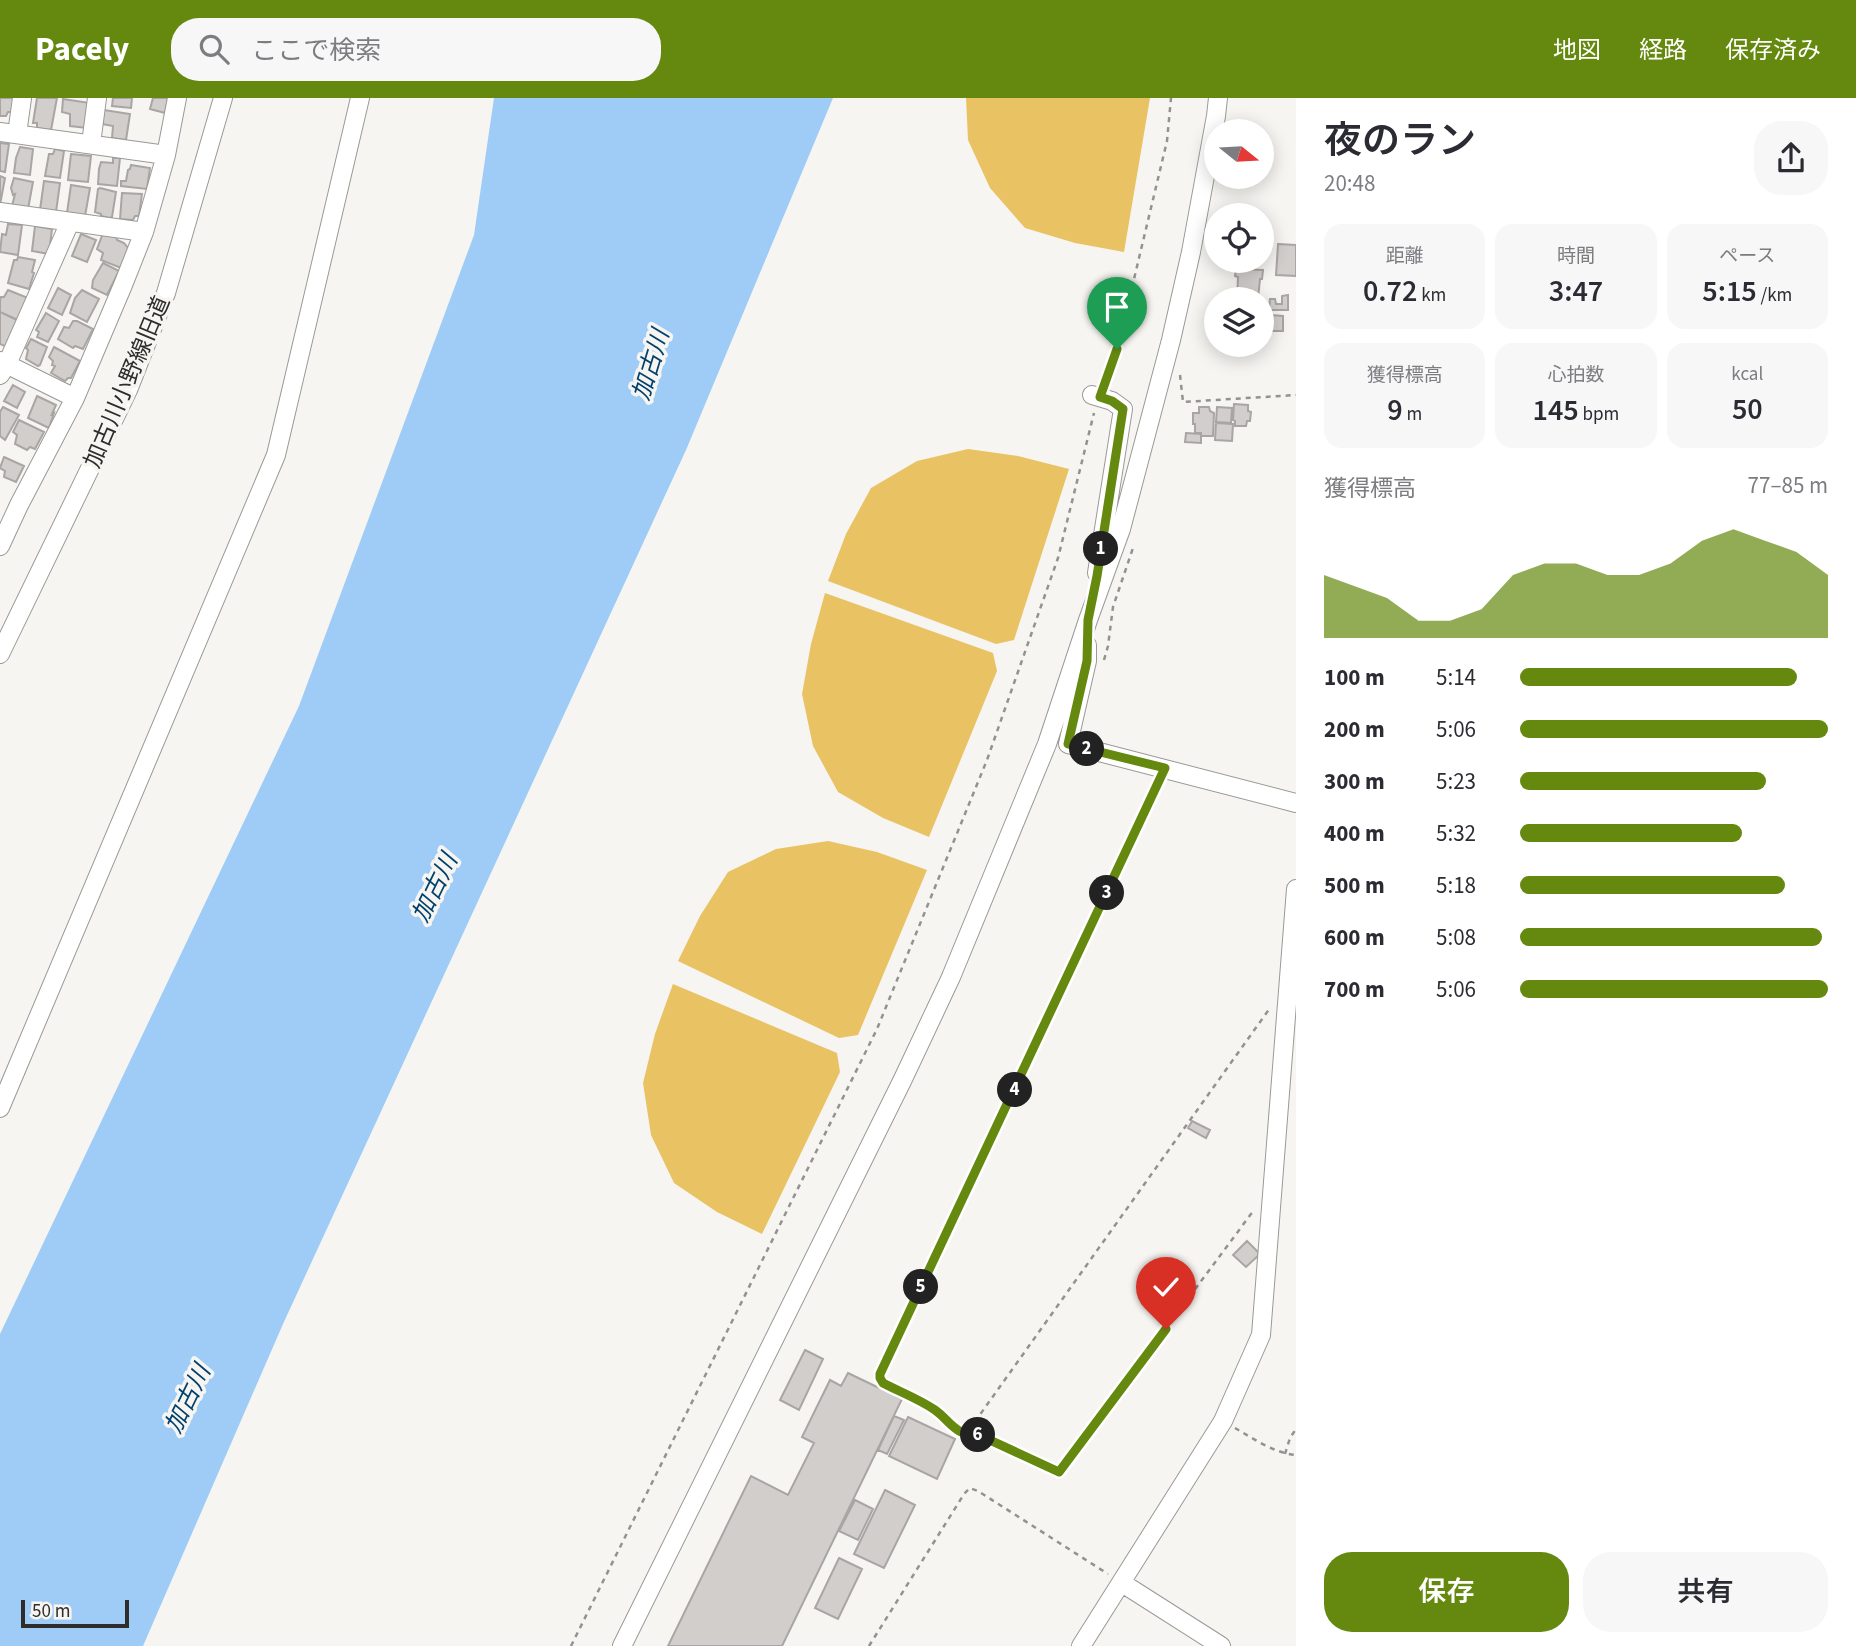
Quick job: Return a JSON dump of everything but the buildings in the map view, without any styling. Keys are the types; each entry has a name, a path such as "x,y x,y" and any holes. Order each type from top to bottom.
{"street":[{"path":"22,98 9,133 166,155"},
{"path":"90,144 97,98"},
{"path":"0,546 75,398 144,232 166,155 177,98"},
{"name":"加古川小野線旧道","path":"0,654 128,390 166,293 223,98"},
{"path":"0,1108 276,455 360,98"},
{"path":"622,1646 951,977 1047,744 1121,529 1171,340 1191,252 1218,98"},
{"path":"0,212 144,232"},
{"path":"70,222 2,367 75,398"},
{"path":"1096,396 1112,401 1123,409 1088,620 1087,661 1068,744 1296,803"},
{"path":"0,502 19,505"},
{"path":"1081,1646 1223,1421 1261,1335 1296,889"},
{"path":"1122,1583 1221,1646"}],"path":[{"path":"571,1646 877,1029 987,760 1058,558 1095,410 1096,396 1117,349 1167,141 1171,98"},
{"path":"1171,340 1178,364 1183,402 1296,395"},
{"path":"1104,660 1113,607 1137,536"},
{"path":"1165,768 880,1374 883,1383 927,1404 961,1432 968,1430 1273,1004"},
{"path":"968,1430 1059,1472 1256,1207"},
{"path":"1223,1421 1270,1448 1296,1455"},
{"path":"1286,1454 1290,1438 1296,1429"},
{"path":"869,1646 970,1488 1122,1583"}],"shaded area":[{"path":"966,98 1150,98 1124,252 1075,243 1025,228 990,188 968,140"},
{"path":"968,449 1018,456 1069,469 1014,640 996,644 828,581 846,534 871,488 917,461"},
{"path":"825,593 993,653 997,671 929,837 883,818 838,792 813,746 802,694 811,644"},
{"path":"828,841 877,852 927,870 858,1035 839,1038 678,961 700,916 728,872 776,849"},
{"path":"673,984 837,1053 840,1072 762,1234 717,1212 674,1183 651,1135 643,1083 655,1034"}],"water":[{"name":"加古川","path":"494,98 833,98 686,450 283,1324 143,1646 0,1646 0,1334 299,706 474,235"}],"route":[{"path":"1117,349 1100,397 1123,409 1088,620 1087,661 1068,744 1165,768 880,1378 883,1383 927,1404 961,1432 968,1430 1059,1472 1166,1329"}]}
